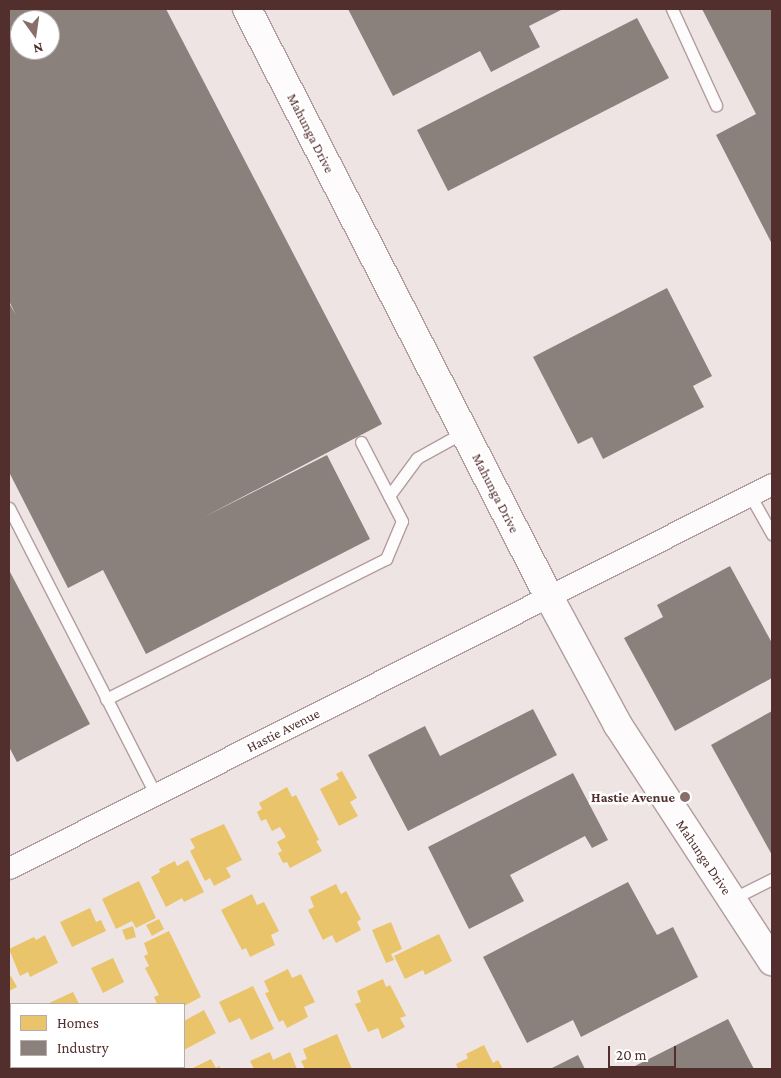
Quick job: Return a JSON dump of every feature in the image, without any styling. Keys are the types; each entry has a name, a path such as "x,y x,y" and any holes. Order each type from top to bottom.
{"main road":[{"name":"Mahunga Drive","path":"247,9 549,597 618,725 772,961"}],"street":[{"name":"Hastie Avenue","path":"9,868 772,484"}],"lane":[{"path":"672,9 716,105"},
{"path":"389,496 417,458 464,432"},
{"path":"106,699 386,559 402,521 362,442"},
{"path":"750,495 772,534"},
{"path":"9,508 156,795"},
{"path":"732,899 772,879"}],"building: Homes":[{"path":"342,771 357,798 350,802 358,816 339,826 320,789 339,779 336,774"},
{"path":"287,787 292,797 296,795 319,840 316,841 322,851 290,868 287,862 283,863 278,853 282,851 277,842 286,837 280,827 272,831 266,819 261,821 257,812 262,809 259,803"},
{"path":"224,824 242,860 226,868 231,877 214,886 210,878 205,881 190,851 195,848 190,839"},
{"path":"188,860 204,892 184,902 182,898 166,907 151,877 160,872 159,869 175,861 177,866"},
{"path":"139,881 156,918 136,928 132,921 116,929 102,899"},
{"path":"336,884 341,894 346,891 361,919 357,922 361,930 336,943 332,935 323,940 308,910 314,907 310,897"},
{"path":"252,894 257,905 264,902 279,931 271,935 275,945 250,957 246,948 242,950 221,910"},
{"path":"90,908 96,922 101,920 106,931 72,947 60,922"},
{"path":"159,919 164,929 152,936 146,925"},
{"path":"391,922 402,949 391,954 394,960 386,963 372,930"},
{"path":"133,926 136,937 126,940 122,930"},
{"path":"169,931 201,997 185,1005 185,1003 157,1003 154,997 159,995 145,968 149,966 144,956 148,954 144,943"},
{"path":"439,934 452,961 425,975 423,970 405,979 394,956"},
{"path":"45,935 58,963 30,977 28,972 20,976 9,949 34,937 36,940"},
{"path":"113,958 124,982 103,993 91,968"},
{"path":"288,969 292,978 301,974 315,1002 304,1007 308,1017 287,1028 283,1020 279,1022 265,993 269,992 264,981"},
{"path":"11,976 17,987 9,991 9,978"},
{"path":"383,979 386,987 390,985 406,1016 400,1018 405,1027 382,1039 378,1028 368,1032 355,1004 361,1002 357,991"},
{"path":"253,986 274,1029 251,1040 240,1018 229,1023 219,1002"},
{"path":"73,992 78,1003 49,1003"},
{"path":"204,1010 216,1033 185,1049 185,1020"},
{"path":"10,1014 10,1038 9,1036"},
{"path":"337,1034 352,1069 305,1069 301,1061 307,1059 303,1049"},
{"path":"484,1045 493,1063 498,1060 503,1069 458,1069 456,1064 468,1058 466,1054"},
{"path":"270,1052 273,1060 290,1052 297,1069 254,1069 250,1061"},
{"path":"211,1059 216,1068 219,1066 221,1069 191,1069"},
{"path":"9,1063 10,1068 42,1068 9,1069"}],"building: Industry":[{"path":"9,9 166,9 382,424 204,517 327,455 370,539 146,654 103,570 68,588 9,472 9,303 16,315 9,301"},
{"path":"348,9 563,9 529,26 540,47 491,72 480,51 393,96"},
{"path":"702,9 772,9 772,244 716,135 756,114"},
{"path":"637,18 669,78 448,191 417,130"},
{"path":"667,288 712,376 693,386 704,407 603,459 592,437 578,444 533,357"},
{"path":"730,566 772,643 772,678 675,731 624,638 663,617 657,605"},
{"path":"9,570 90,724 17,762 9,747"},
{"path":"533,709 557,755 408,831 368,755 425,726 440,756"},
{"path":"772,711 772,855 711,745"},
{"path":"573,773 608,840 592,848 585,836 510,875 524,901 469,929 428,847"},
{"path":"628,882 657,935 673,927 698,977 581,1037 573,1020 527,1043 483,957"},
{"path":"728,1019 754,1069 629,1069"},
{"path":"578,1055 585,1069 550,1069"}],"place":[{"name":"Hastie Avenue","path":"685,797"}]}
